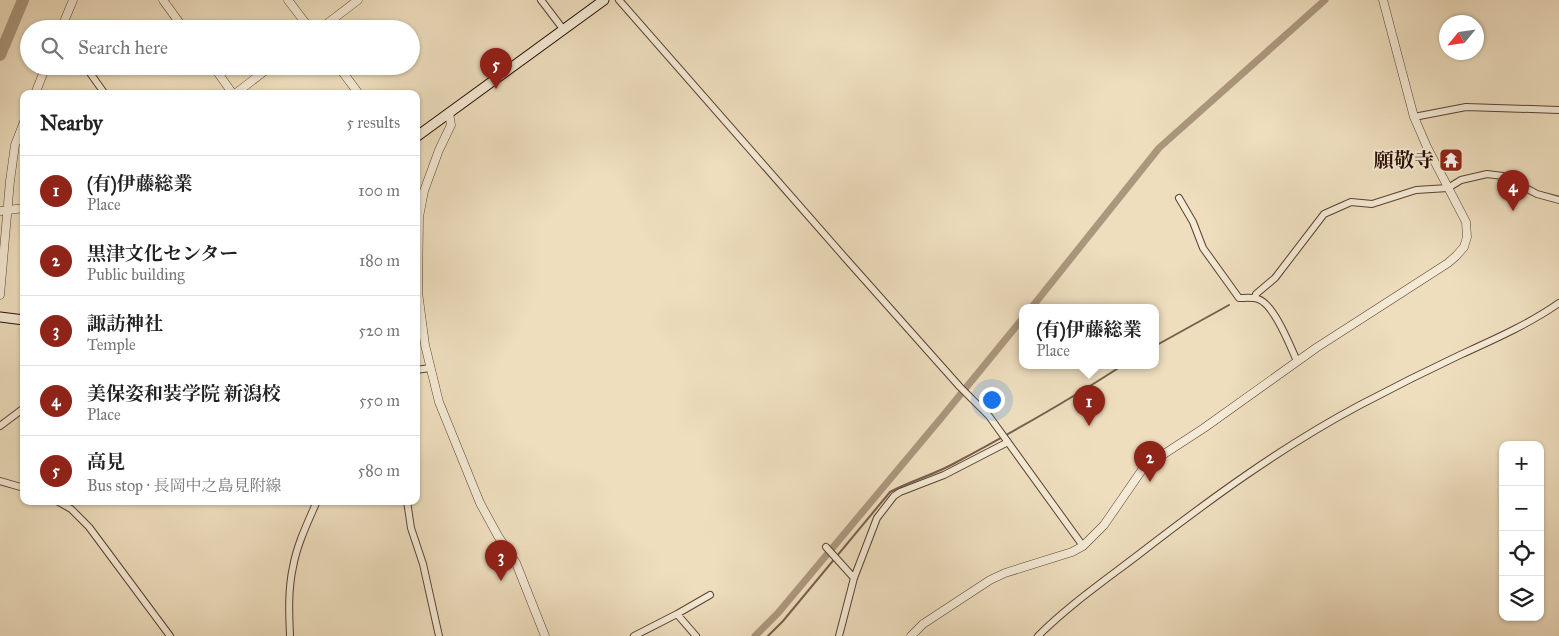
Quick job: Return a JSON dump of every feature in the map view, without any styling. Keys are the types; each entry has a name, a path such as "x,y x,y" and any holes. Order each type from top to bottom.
{"main road":[{"path":"420,134 604,0"},
{"path":"0,316 20,319"}],"street":[{"path":"65,20 73,0"},
{"path":"162,0 177,20"},
{"path":"288,0 303,20"},
{"path":"332,20 358,0"},
{"path":"541,0 563,29"},
{"path":"619,0 847,260 960,387 989,416 1083,546"},
{"path":"911,636 923,624 990,580 1005,573 1072,552 1083,546 1104,525 1144,467 1204,428 1297,361 1456,256 1464,247 1468,236 1463,216 1426,147 1414,117 1383,0"},
{"path":"37,90 42,75"},
{"path":"91,75 102,90"},
{"path":"220,75 231,90"},
{"path":"239,90 259,75"},
{"path":"345,75 356,90"},
{"path":"1414,117 1466,107 1559,110"},
{"path":"420,212 424,191 439,150 451,125 449,113"},
{"path":"0,295 4,211 15,145 20,132"},
{"path":"1255,298 1256,294 1275,278 1324,214 1351,202 1372,204 1416,190 1448,188 1461,180 1495,174 1503,176 1537,194 1559,200"},
{"path":"1180,198 1193,222 1203,248 1239,298 1255,298 1266,303 1297,361"},
{"path":"4,211 20,209"},
{"path":"1038,636 1071,607 1238,479 1358,406 1462,354 1487,344 1559,303"},
{"path":"420,313 430,368 439,402 480,504 516,563 545,636"},
{"path":"420,369 430,368"},
{"path":"0,426 20,411"},
{"path":"839,636 854,578 877,518 894,496 944,475 1008,442"},
{"path":"0,481 20,487"},
{"path":"64,505 89,527 170,636"},
{"path":"290,636 289,598 293,565 316,505"},
{"path":"408,505 411,528 423,564 439,636"},
{"path":"826,547 854,578"},
{"path":"634,636 710,595"},
{"path":"677,614 696,636"}],"waterway":[{"path":"0,55 23,0"},
{"path":"1034,304 1159,148 1325,0"},
{"path":"1159,344 1229,305"},
{"path":"755,636 778,613 1019,323"},
{"path":"768,636 783,621 890,492 945,468 1018,429 1117,369"}],"place":[{"name":"高見","path":"496,89"},
{"name":"願敬寺","path":"1451,160"},
{"name":"美保姿和装学院 新潟校","path":"1513,211"},
{"name":"(有)伊藤総業","path":"1089,426"},
{"name":"黒津文化センター","path":"1150,482"},
{"name":"諏訪神社","path":"501,581"}]}
